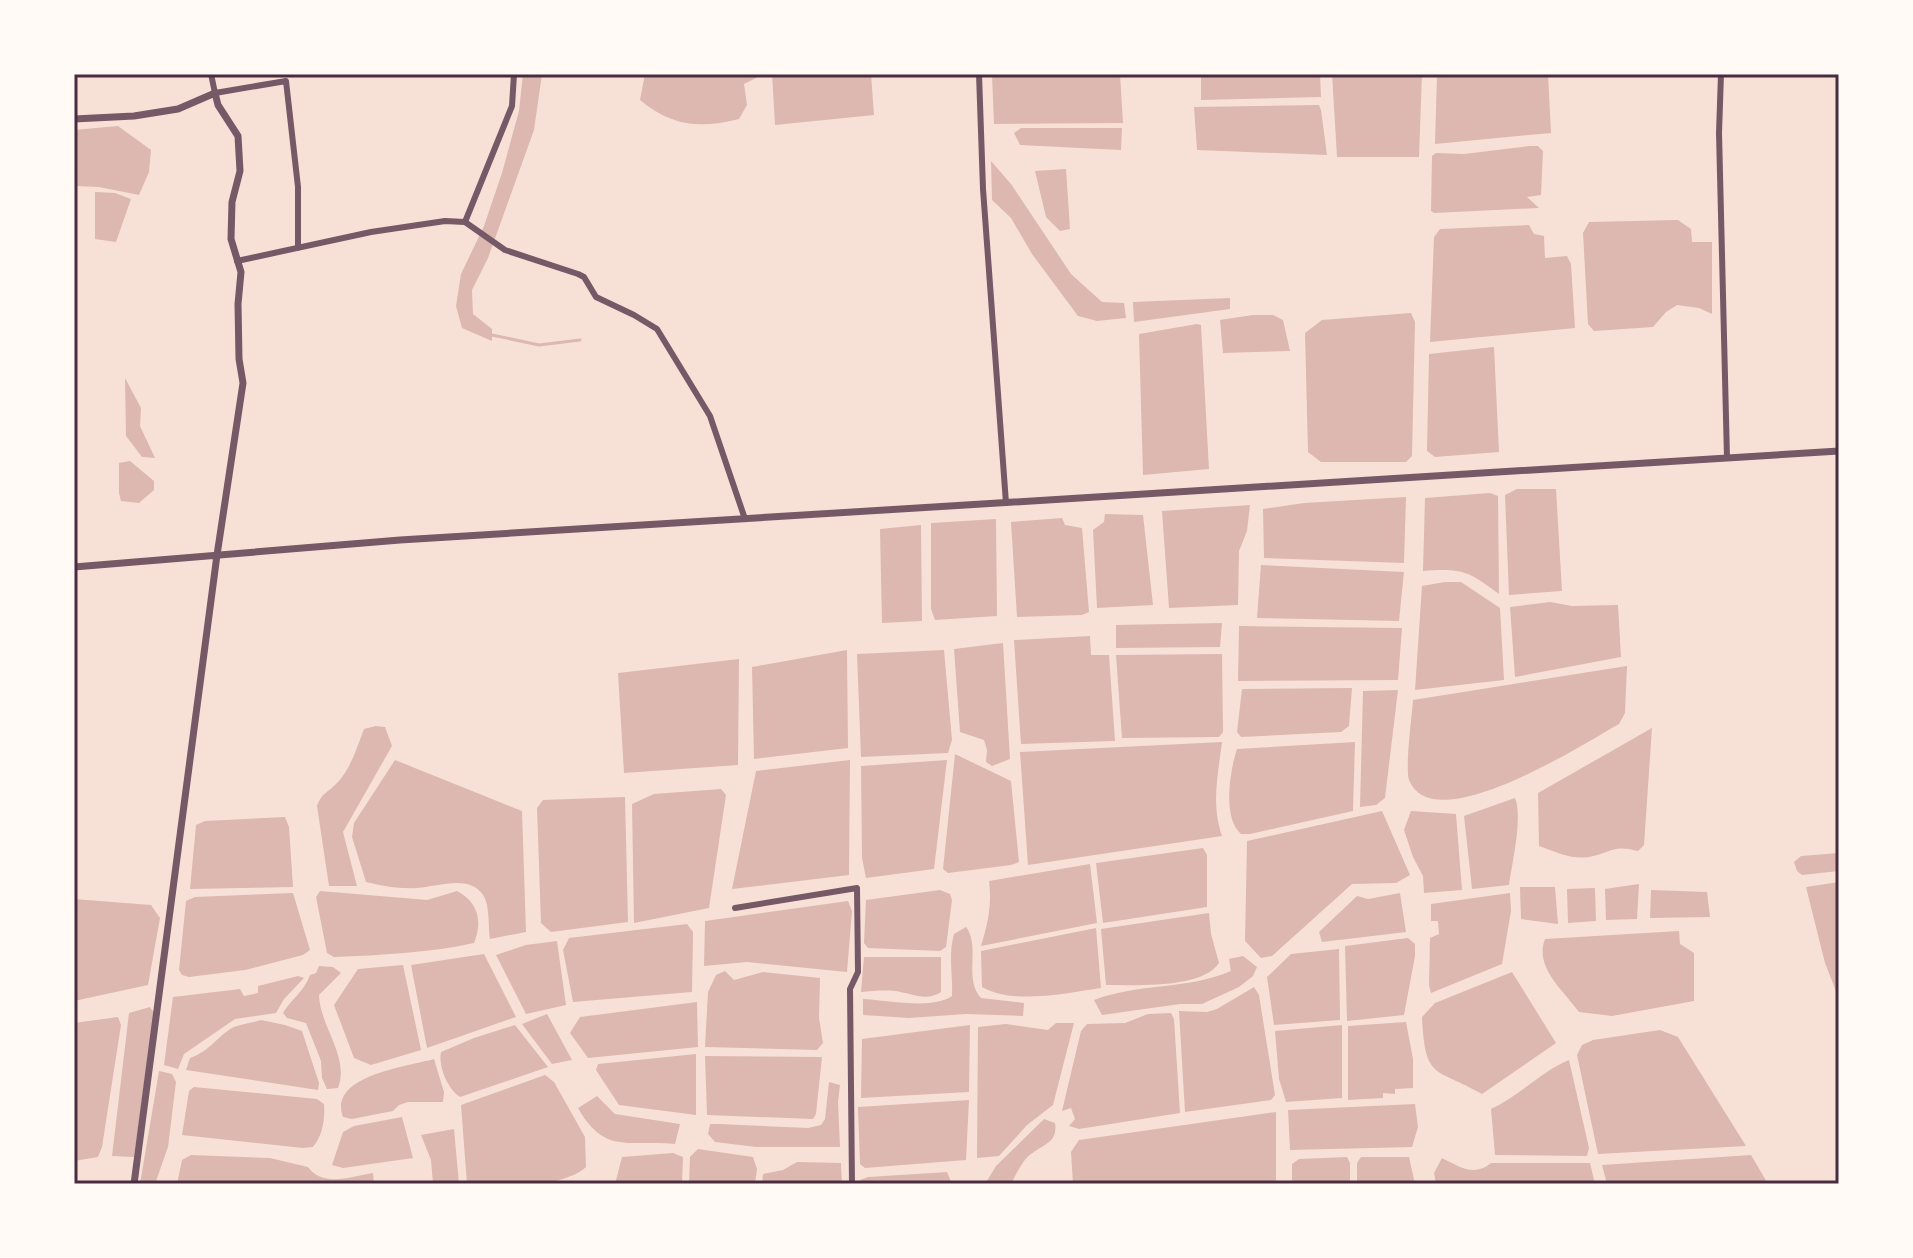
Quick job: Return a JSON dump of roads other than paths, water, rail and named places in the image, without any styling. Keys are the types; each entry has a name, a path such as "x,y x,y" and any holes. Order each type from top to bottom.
{"street":[{"path":"134,1184 217,555 243,383 239,359 238,304 241,272 231,239 232,202 240,171 238,136 218,105 211,74"},
{"path":"465,222 512,106 514,74"},
{"path":"979,74 983,189 1006,503"},
{"path":"1721,74 1719,133 1727,458"},
{"path":"74,119 134,116 178,109 215,93 286,81 298,187 298,248"},
{"path":"237,261 371,232 445,221 465,222 498,246 584,277 596,297 657,329 710,416 745,519"},
{"path":"74,567 400,540 1839,451"},
{"path":"735,908 857,888 858,972 850,989 852,1184"}],"waterway":[{"path":"492,335 539,345 580,340"}]}
